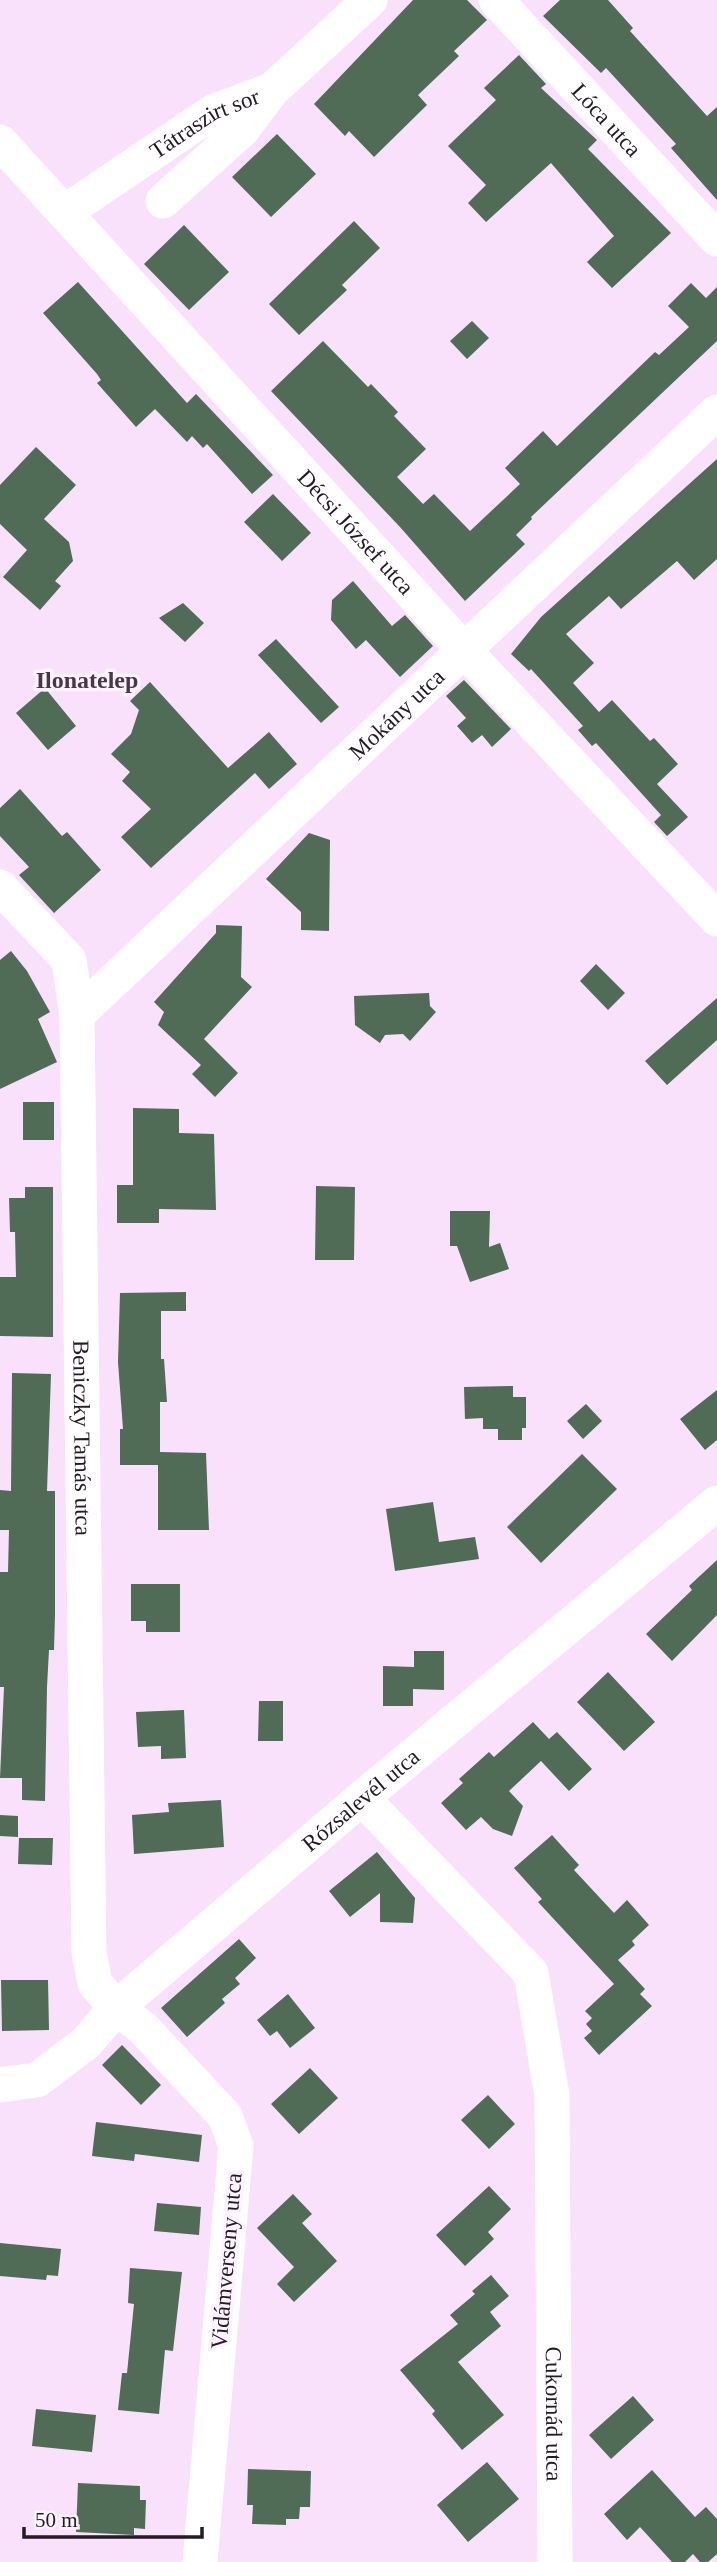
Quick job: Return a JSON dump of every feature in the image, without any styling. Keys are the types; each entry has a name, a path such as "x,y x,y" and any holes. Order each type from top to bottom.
{"street":[{"name":"Tátraszirt sor","path":"65,212 213,112 272,90 370,0"},
{"name":"Lóca utca","path":"496,0 717,239"},
{"path":"163,201 242,130 272,90"},
{"name":"Décsi József utca","path":"0,142 463,649 717,919"},
{"name":"Mokány utca","path":"77,1015 717,412"},
{"name":"Beniczky Tamás utca","path":"0,887 69,960 77,1015 89,1952 95,1983 116,2008"},
{"name":"Rózsalevél utca","path":"0,2085 37,2080 86,2043 116,2008 362,1798 717,1503"},
{"name":"Cukornád utca","path":"362,1798 531,1973 552,2095 555,2562"},
{"name":"Vidámverseny utca","path":"116,2008 143,2028 225,2116 236,2146 200,2562"}],"building":[{"path":"413,0 467,0 487,20 454,51 459,56 418,95 427,105 374,157 349,131 345,136 314,104"},
{"path":"560,0 608,0 633,28 630,31 707,116 717,107 717,200 671,148 676,144 606,68 601,73 543,16"},
{"path":"519,55 546,84 541,88 597,140 588,149 671,233 612,288 587,262 614,236 551,163 486,222 468,203 486,185 448,146 496,100 484,88"},
{"path":"277,134 316,174 271,217 232,177"},
{"path":"354,221 380,248 342,285 347,290 299,335 269,304"},
{"path":"184,225 229,272 189,310 144,264"},
{"path":"78,282 187,403 196,394 273,475 252,494 207,444 203,448 192,436 187,442 155,409 136,427 97,383 101,380 97,374 43,313"},
{"path":"691,283 706,298 717,287 717,341 531,517 516,535 525,544 465,601 400,527 271,391 323,341 368,387 371,384 398,412 394,416 426,449 397,477 423,504 434,494 470,531 520,484 505,468 543,431 557,446 655,352 659,355 689,327 668,306"},
{"path":"472,321 489,338 467,359 450,341"},
{"path":"36,447 76,485 44,519 69,542 73,561 55,581 61,586 40,610 3,577 27,550 0,524 0,485"},
{"path":"717,459 717,559 694,580 677,561 621,609 609,596 566,634 594,663 573,683 599,712 612,700 650,741 654,738 678,764 657,784 688,817 667,836 654,822 661,815 596,743 592,746 578,730 583,726 531,669 529,671 511,654 541,617"},
{"path":"273,494 311,533 282,561 244,522"},
{"path":"353,581 392,626 405,615 433,646 400,677 366,640 356,649 331,620 332,600"},
{"path":"183,603 204,623 185,642 159,618"},
{"path":"276,639 339,707 321,723 258,655"},
{"path":"464,680 511,729 492,747 482,735 472,743 457,726 466,718 446,696"},
{"path":"150,682 228,768 269,732 297,764 269,789 255,773 151,868 121,837 151,809 122,781 130,772 111,754 131,734 139,710 130,701"},
{"path":"45,688 76,726 48,750 16,713"},
{"path":"20,789 62,836 67,832 101,870 54,913 19,875 29,867 0,836 0,808"},
{"path":"309,833 330,840 329,931 301,930 301,912 266,879"},
{"path":"216,925 242,926 241,977 252,987 204,1039 238,1073 215,1097 192,1074 201,1065 158,1025 164,1012 154,1002 216,933"},
{"path":"11,951 27,971 50,1012 38,1019 57,1062 0,1089 0,960"},
{"path":"596,964 625,993 608,1010 580,981"},
{"path":"429,993 430,1006 436,1012 410,1041 403,1034 385,1035 380,1043 355,1025 354,996"},
{"path":"717,998 717,1040 667,1085 645,1061"},
{"path":"23,1102 54,1102 54,1140 23,1140"},
{"path":"133,1108 179,1109 179,1133 214,1134 216,1210 159,1209 159,1223 117,1223 117,1185 133,1185"},
{"path":"316,1186 355,1187 354,1260 315,1260"},
{"path":"25,1187 53,1187 53,1337 0,1336 0,1277 16,1277 15,1232 10,1232 9,1198 25,1198"},
{"path":"450,1211 490,1211 489,1247 500,1243 509,1269 470,1282 457,1246 450,1246"},
{"path":"186,1292 186,1311 161,1311 161,1359 164,1359 167,1402 160,1402 160,1452 206,1453 209,1530 158,1530 158,1465 120,1465 120,1429 123,1429 118,1362 120,1293"},
{"path":"12,1373 51,1374 47,1491 55,1491 55,1615 54,1650 49,1650 47,1687 45,1801 22,1800 22,1778 0,1778 4,1687 0,1687 0,1572 8,1572 9,1530 0,1530 0,1490 11,1491"},
{"path":"513,1386 513,1397 526,1397 526,1428 522,1428 522,1440 498,1440 498,1429 483,1429 483,1418 465,1419 464,1387"},
{"path":"717,1390 717,1440 705,1450 680,1419"},
{"path":"586,1404 602,1421 583,1439 567,1421"},
{"path":"582,1454 617,1489 541,1563 507,1527"},
{"path":"433,1502 439,1542 475,1537 479,1559 395,1571 386,1509"},
{"path":"717,1560 717,1615 672,1661 646,1634 692,1590 689,1586"},
{"path":"131,1584 180,1584 180,1632 146,1632 146,1621 131,1621"},
{"path":"414,1651 444,1651 444,1690 413,1689 413,1706 383,1706 383,1666 414,1667"},
{"path":"608,1672 655,1722 624,1751 577,1702"},
{"path":"259,1701 283,1701 283,1741 258,1741"},
{"path":"184,1710 186,1758 161,1759 161,1746 138,1747 136,1712"},
{"path":"533,1722 549,1739 557,1732 592,1769 569,1791 541,1761 509,1791 523,1806 512,1836 493,1829 481,1817 466,1830 441,1803 463,1783 459,1779 489,1752 494,1757"},
{"path":"221,1800 224,1847 134,1854 132,1815 169,1812 168,1803"},
{"path":"0,1815 18,1816 18,1837 0,1836"},
{"path":"552,1835 579,1865 574,1870 614,1913 627,1900 649,1925 632,1941 635,1945 618,1960 645,1989 640,1994 652,2006 599,2055 584,2038 592,2031 586,2024 592,2018 585,2011 614,1984 538,1902 542,1899 514,1868"},
{"path":"19,1838 53,1838 52,1865 18,1864"},
{"path":"377,1852 415,1898 413,1923 380,1922 380,1893 350,1917 329,1891"},
{"path":"239,1939 256,1958 235,1978 240,1984 222,1999 225,2003 187,2037 161,2008"},
{"path":"1,1980 48,1980 49,2030 2,2031"},
{"path":"288,1994 315,2028 290,2048 277,2031 270,2036 257,2020"},
{"path":"122,2045 161,2085 141,2105 102,2065"},
{"path":"310,2068 338,2098 299,2134 271,2104"},
{"path":"488,2095 515,2124 489,2149 461,2120"},
{"path":"96,2122 202,2135 199,2162 135,2154 134,2161 92,2156"},
{"path":"489,2186 511,2209 488,2232 494,2239 465,2266 436,2235"},
{"path":"293,2194 312,2214 302,2223 337,2261 294,2302 277,2284 294,2267 257,2228"},
{"path":"157,2203 201,2207 199,2235 154,2231"},
{"path":"0,2243 61,2249 58,2276 47,2275 46,2280 0,2276"},
{"path":"130,2268 182,2272 173,2351 165,2350 159,2414 118,2410 122,2373 127,2373 134,2304 128,2303"},
{"path":"491,2275 509,2296 490,2312 501,2326 458,2362 504,2415 462,2450 432,2414 435,2411 400,2370 458,2324 450,2315 475,2294 472,2291"},
{"path":"633,2396 654,2420 611,2459 589,2435"},
{"path":"36,2409 96,2415 92,2452 32,2446"},
{"path":"487,2462 519,2499 468,2542 437,2505"},
{"path":"248,2469 311,2471 310,2507 300,2507 299,2519 286,2519 286,2525 252,2524 253,2505 247,2505"},
{"path":"652,2470 695,2517 706,2507 717,2519 717,2554 708,2562 700,2562 693,2554 685,2562 672,2562 640,2527 627,2540 604,2514"},
{"path":"78,2483 140,2486 140,2500 146,2500 145,2529 134,2528 134,2535 76,2532"}],"district":[{"name":"Ilonatelep","path":"87,680"}]}
